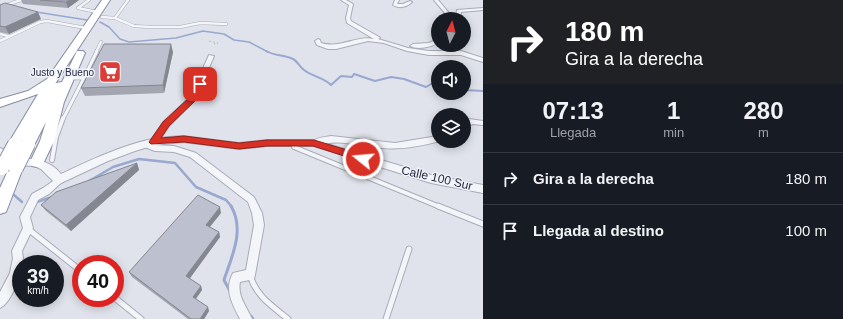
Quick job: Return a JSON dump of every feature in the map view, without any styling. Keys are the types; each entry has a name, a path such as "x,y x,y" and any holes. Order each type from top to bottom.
{"highway":[{"path":"37,162 47,141 58,102 68,78 106,0"},
{"path":"21,144 28,121 86,28 113,0"},
{"path":"0,207 6,166 80,53"},
{"path":"0,103 39,90 58,72"},
{"path":"0,106 11,104 24,106 27,108 28,121"}],"street":[{"path":"343,0 352,4 348,18 349,22 366,33 385,42 407,49 429,53 458,52 483,60"},
{"path":"397,0 397,6 406,5 410,2"},
{"path":"436,0 446,12"},
{"path":"459,12 483,9"},
{"path":"318,41 319,44 328,47 368,39 401,46 423,46 431,43"},
{"path":"211,56 193,98 149,143 159,148 174,149 194,156 251,200 257,212 259,225 250,275 237,277 234,285 237,302 246,319"},
{"path":"472,121 483,119"},
{"path":"472,121 483,123"},
{"name":"Calle 100 Sur","path":"28,228 25,216 34,197 46,191 59,180 104,158 149,143 184,139 239,146 267,143 314,143 431,179 483,189"},
{"path":"314,143 320,140 336,140 377,146 396,146 431,140"},
{"path":"0,152 6,166 37,162 50,169 59,180"},
{"path":"0,302 7,292 15,274 18,258 17,251 28,228"}],"lane":[{"path":"0,7 21,0"},
{"path":"89,0 78,8 115,18 134,26 180,27 200,22 226,24"},
{"path":"115,18 128,0"},
{"path":"0,40 40,22 47,21 86,28"},
{"path":"0,34 9,36"},
{"path":"52,160 60,121 84,78 101,42"},
{"path":"98,49 105,49"},
{"path":"68,78 84,78"},
{"path":"294,147 483,224"},
{"path":"28,228 72,264"},
{"path":"386,319 409,249"},
{"path":"250,275 254,289 259,296 288,319"},
{"path":"124,305 141,319"}],"path":[{"path":"209,41 218,44 214,44 216,44"}],"building":[{"path":"40,0 70,0 66,2"},
{"path":"5,3 38,12 5,27 0,26 0,5"},
{"path":"104,44 171,44 163,85 81,88"},
{"path":"137,163 66,225 41,205 56,192"},
{"path":"198,195 220,207 206,225 219,232 186,276 201,286 193,297 208,307 200,319 191,319 129,272"}],"waterway":[{"path":"36,12 87,20"},
{"path":"100,22 109,27 120,39 129,42 176,38 203,31 224,34 234,40 249,42 267,51"},
{"path":"267,51 293,59 304,70 325,80 331,85 341,76 352,77 354,74 375,81 391,77 404,79 426,87 431,84"},
{"path":"471,90 483,91"},
{"path":"89,181 113,167 139,159 175,163 196,187 226,200 232,207"},
{"path":"14,195 22,202"},
{"path":"37,202 52,197"},
{"path":"231,206 237,224 237,234 236,243 224,280 231,293"}],"place":[{"name":"Justo y Bueno","path":"110,72"}],"route":[{"path":"200,84 188,105 166,124 154,142 184,139 239,146 267,143 314,143 324,145 363,159"}]}
